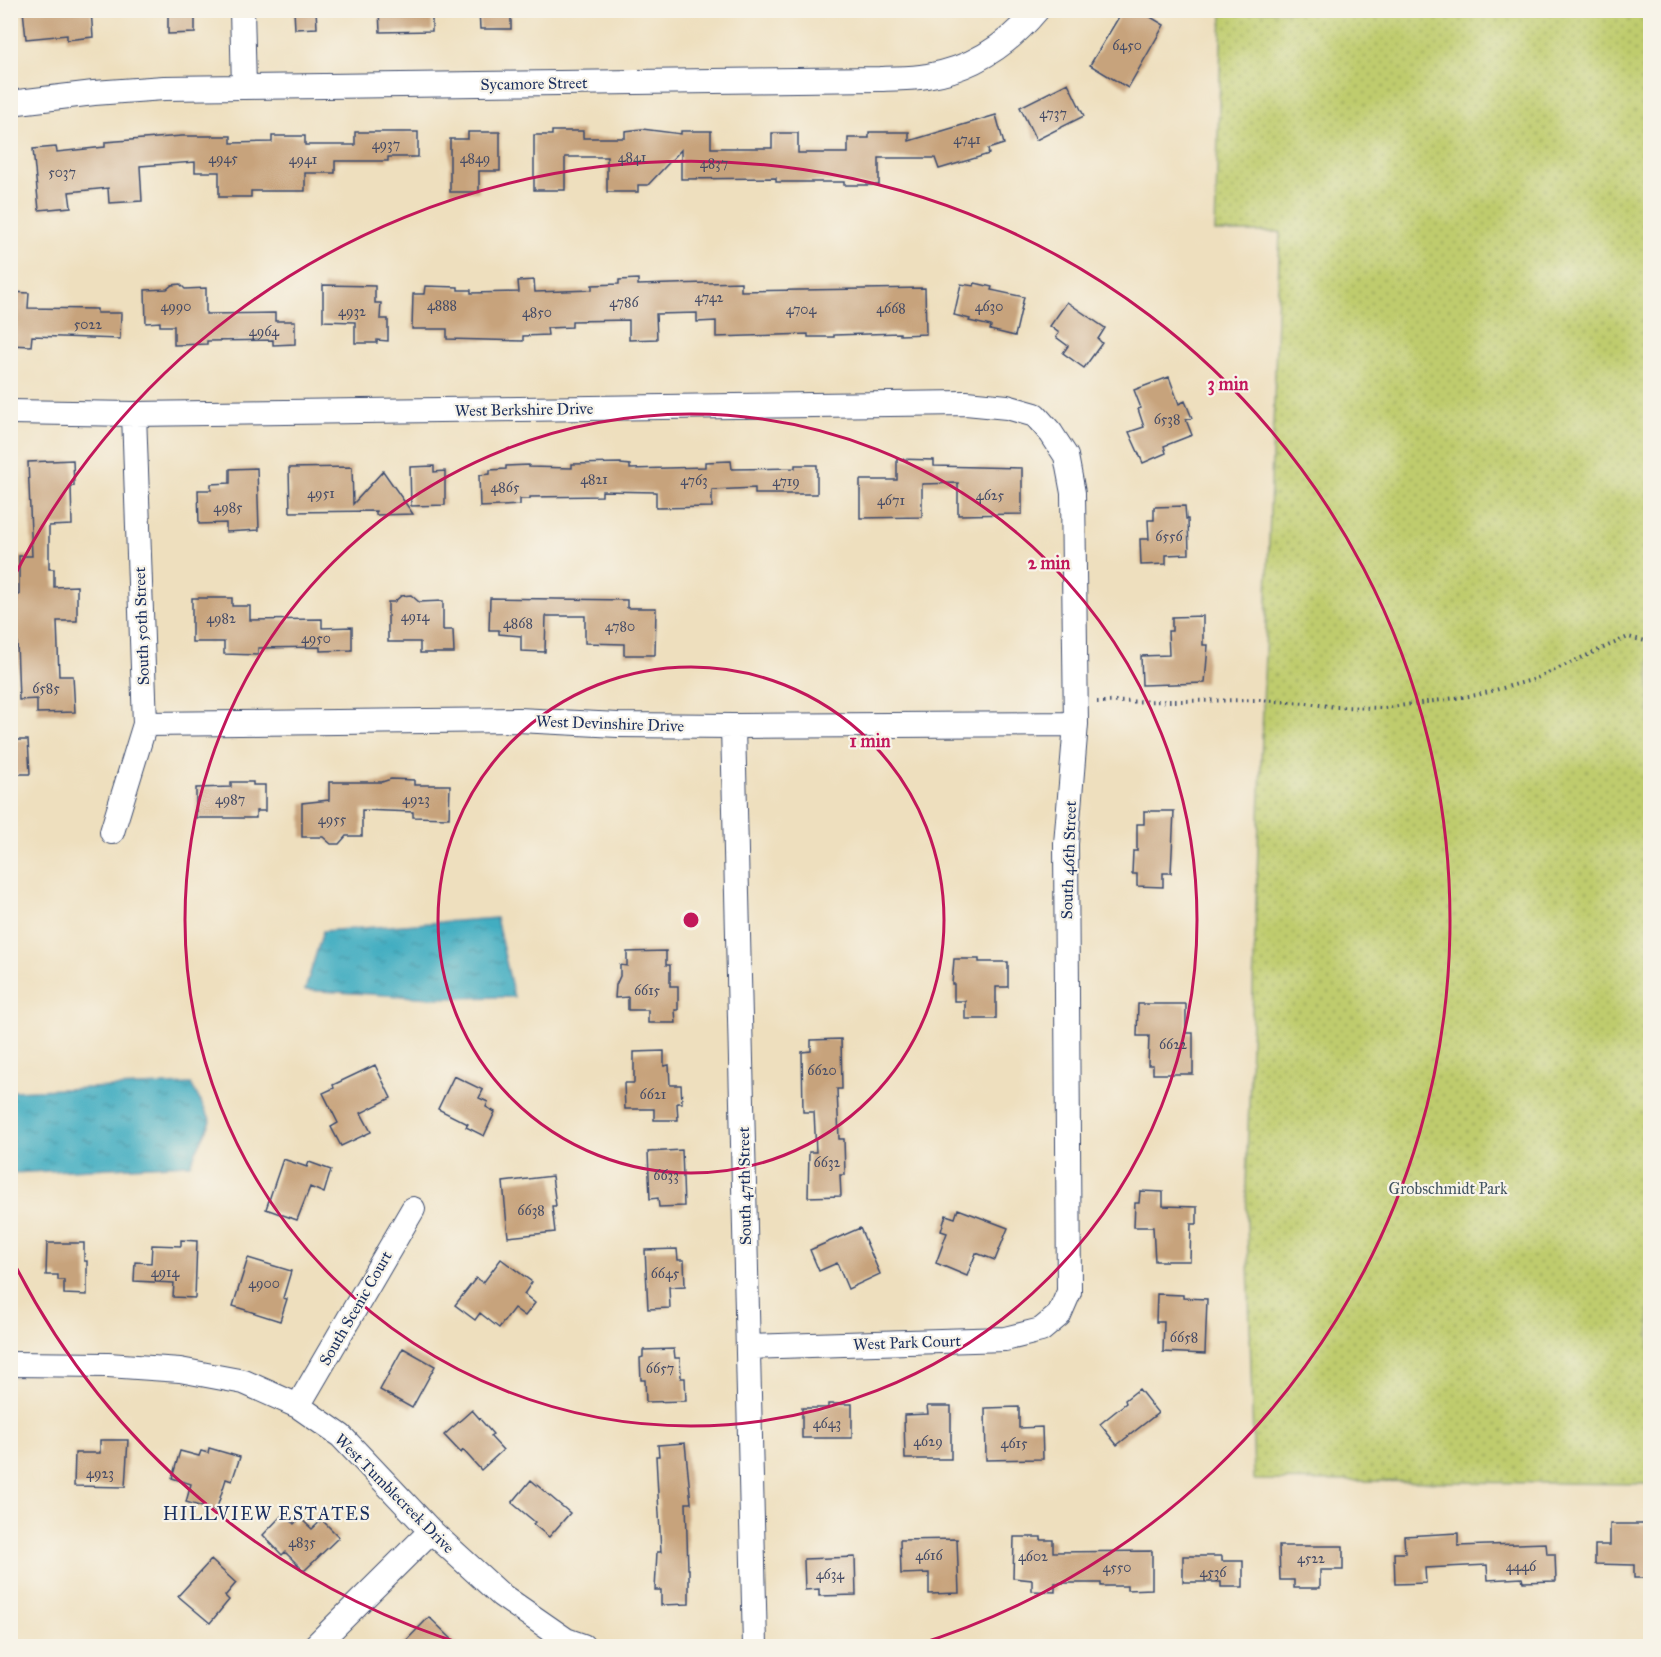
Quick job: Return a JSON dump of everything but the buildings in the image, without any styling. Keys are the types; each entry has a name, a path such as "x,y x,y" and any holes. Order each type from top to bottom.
{"street":[{"path":"243,10 244,87"},
{"name":"Sycamore Street","path":"10,103 94,93 164,88 880,79 927,76 963,66 1003,45 1025,25 1037,10"},
{"name":"West Berkshire Drive","path":"10,412 134,414 966,403 1007,407 1035,415"},
{"name":"South 50th Street","path":"112,832 145,724 134,414"},
{"name":"South 46th Street","path":"1035,415 1051,433 1066,456 1073,494 1076,713 1066,844 1069,1292 1059,1315"},
{"name":"West Devinshire Drive","path":"145,724 518,720 618,725 733,726 1076,713"},
{"name":"South 47th Street","path":"733,726 755,1647"},
{"name":"South Scenic Court","path":"298,1406 412,1209"},
{"name":"West Park Court","path":"748,1347 1005,1340 1041,1330 1059,1315"},
{"name":"West Tumblecreek Drive","path":"10,1364 108,1365 180,1370 244,1382 298,1406 340,1436 431,1531 501,1594 566,1640 583,1647"},
{"path":"315,1647 431,1531"}],"path":[{"path":"1076,713 1259,700 1336,707 1384,708 1477,695 1532,680 1628,637 1650,642"}],"green space":[{"name":"Grobschmidt Park","path":"1222,11 1650,11 1650,1484 1254,1480 1246,1184 1280,232 1215,232"}],"water":[{"path":"496,918 514,997 434,998 305,990 323,931"},
{"path":"191,1084 211,1121 190,1164 11,1173 11,1091"}],"district":[{"name":"HILLVIEW ESTATES","path":"267,1514"}]}
